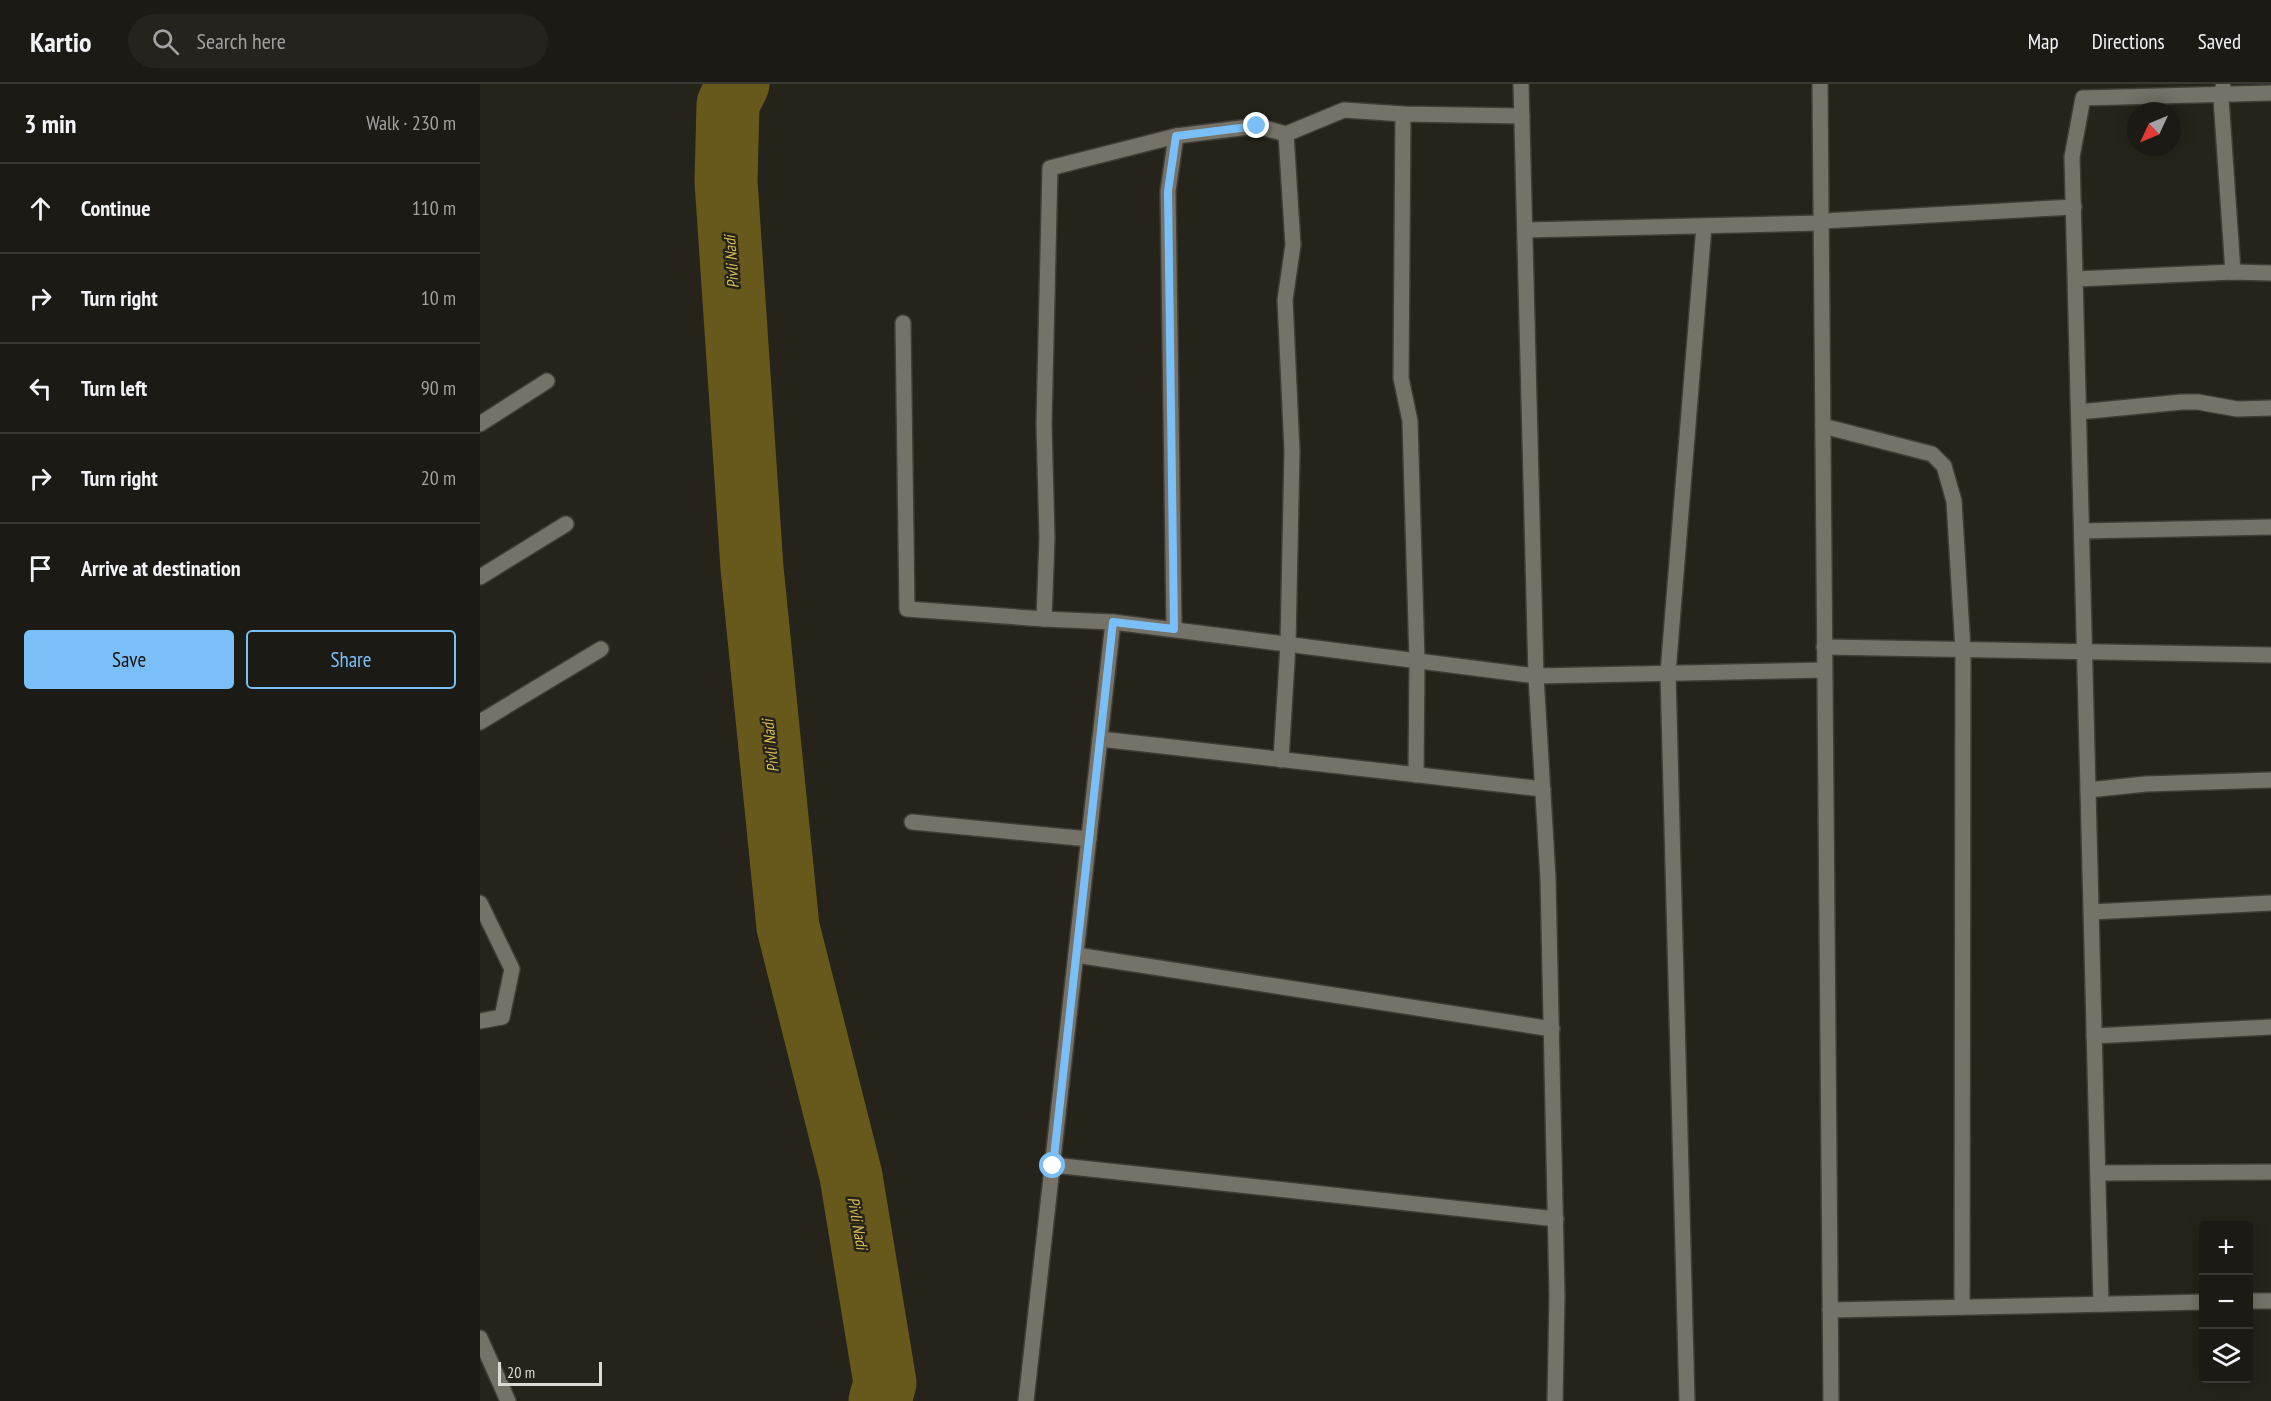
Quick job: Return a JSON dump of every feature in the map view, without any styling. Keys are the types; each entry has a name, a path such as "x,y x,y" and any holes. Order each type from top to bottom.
{"street":[{"path":"1521,84 1536,676 1548,878 1552,1029 1557,1296 1555,1401"},
{"path":"1820,84 1831,1401"},
{"path":"2223,89 2233,272"},
{"path":"2101,1304 2073,157 2084,91 2223,89 2271,93"},
{"path":"1044,619 1047,538 1044,424 1050,168 1176,136 1257,126 1286,134 1344,111 1522,116"},
{"path":"1403,114 1401,378 1410,421 1417,661 1416,775"},
{"path":"1281,760 1288,644 1292,452 1286,300 1293,245 1286,134"},
{"path":"1174,629 1168,191 1176,136"},
{"path":"1525,230 1821,223 1823,221 2074,207"},
{"path":"1687,1401 1668,673 1704,226"},
{"path":"2076,279 2233,272 2271,273"},
{"path":"903,323 907,609 1113,622 1536,676 1824,670"},
{"path":"480,424 546,381"},
{"path":"2079,412 2182,402 2198,402 2237,409 2271,408"},
{"path":"1823,426 1932,454 1944,466 1954,501 1963,650 1962,1307"},
{"path":"480,578 566,524"},
{"path":"2082,531 2271,526"},
{"path":"1026,1401 1113,622"},
{"path":"1824,647 2271,655"},
{"path":"480,722 601,649"},
{"path":"1100,739 1543,789"},
{"path":"2088,790 2146,784 2271,780"},
{"path":"912,822 1089,839"},
{"path":"480,903 512,969 502,1017 480,1021"},
{"path":"2091,912 2271,903"},
{"path":"1076,955 1552,1029"},
{"path":"2094,1035 2271,1027"},
{"path":"1053,1166 1556,1219"},
{"path":"2098,1173 2271,1172"},
{"path":"2253,1301 2271,1301"},
{"path":"1830,1310 2199,1302"},
{"path":"480,1338 508,1401"}],"waterway":[{"name":"Pivli Nadi","path":"738,84 728,104 726,181 752,568 788,927 851,1176 885,1383 880,1401"}],"route":[{"path":"1053,1166 1113,622 1174,629 1168,191 1176,136 1257,126"}]}
